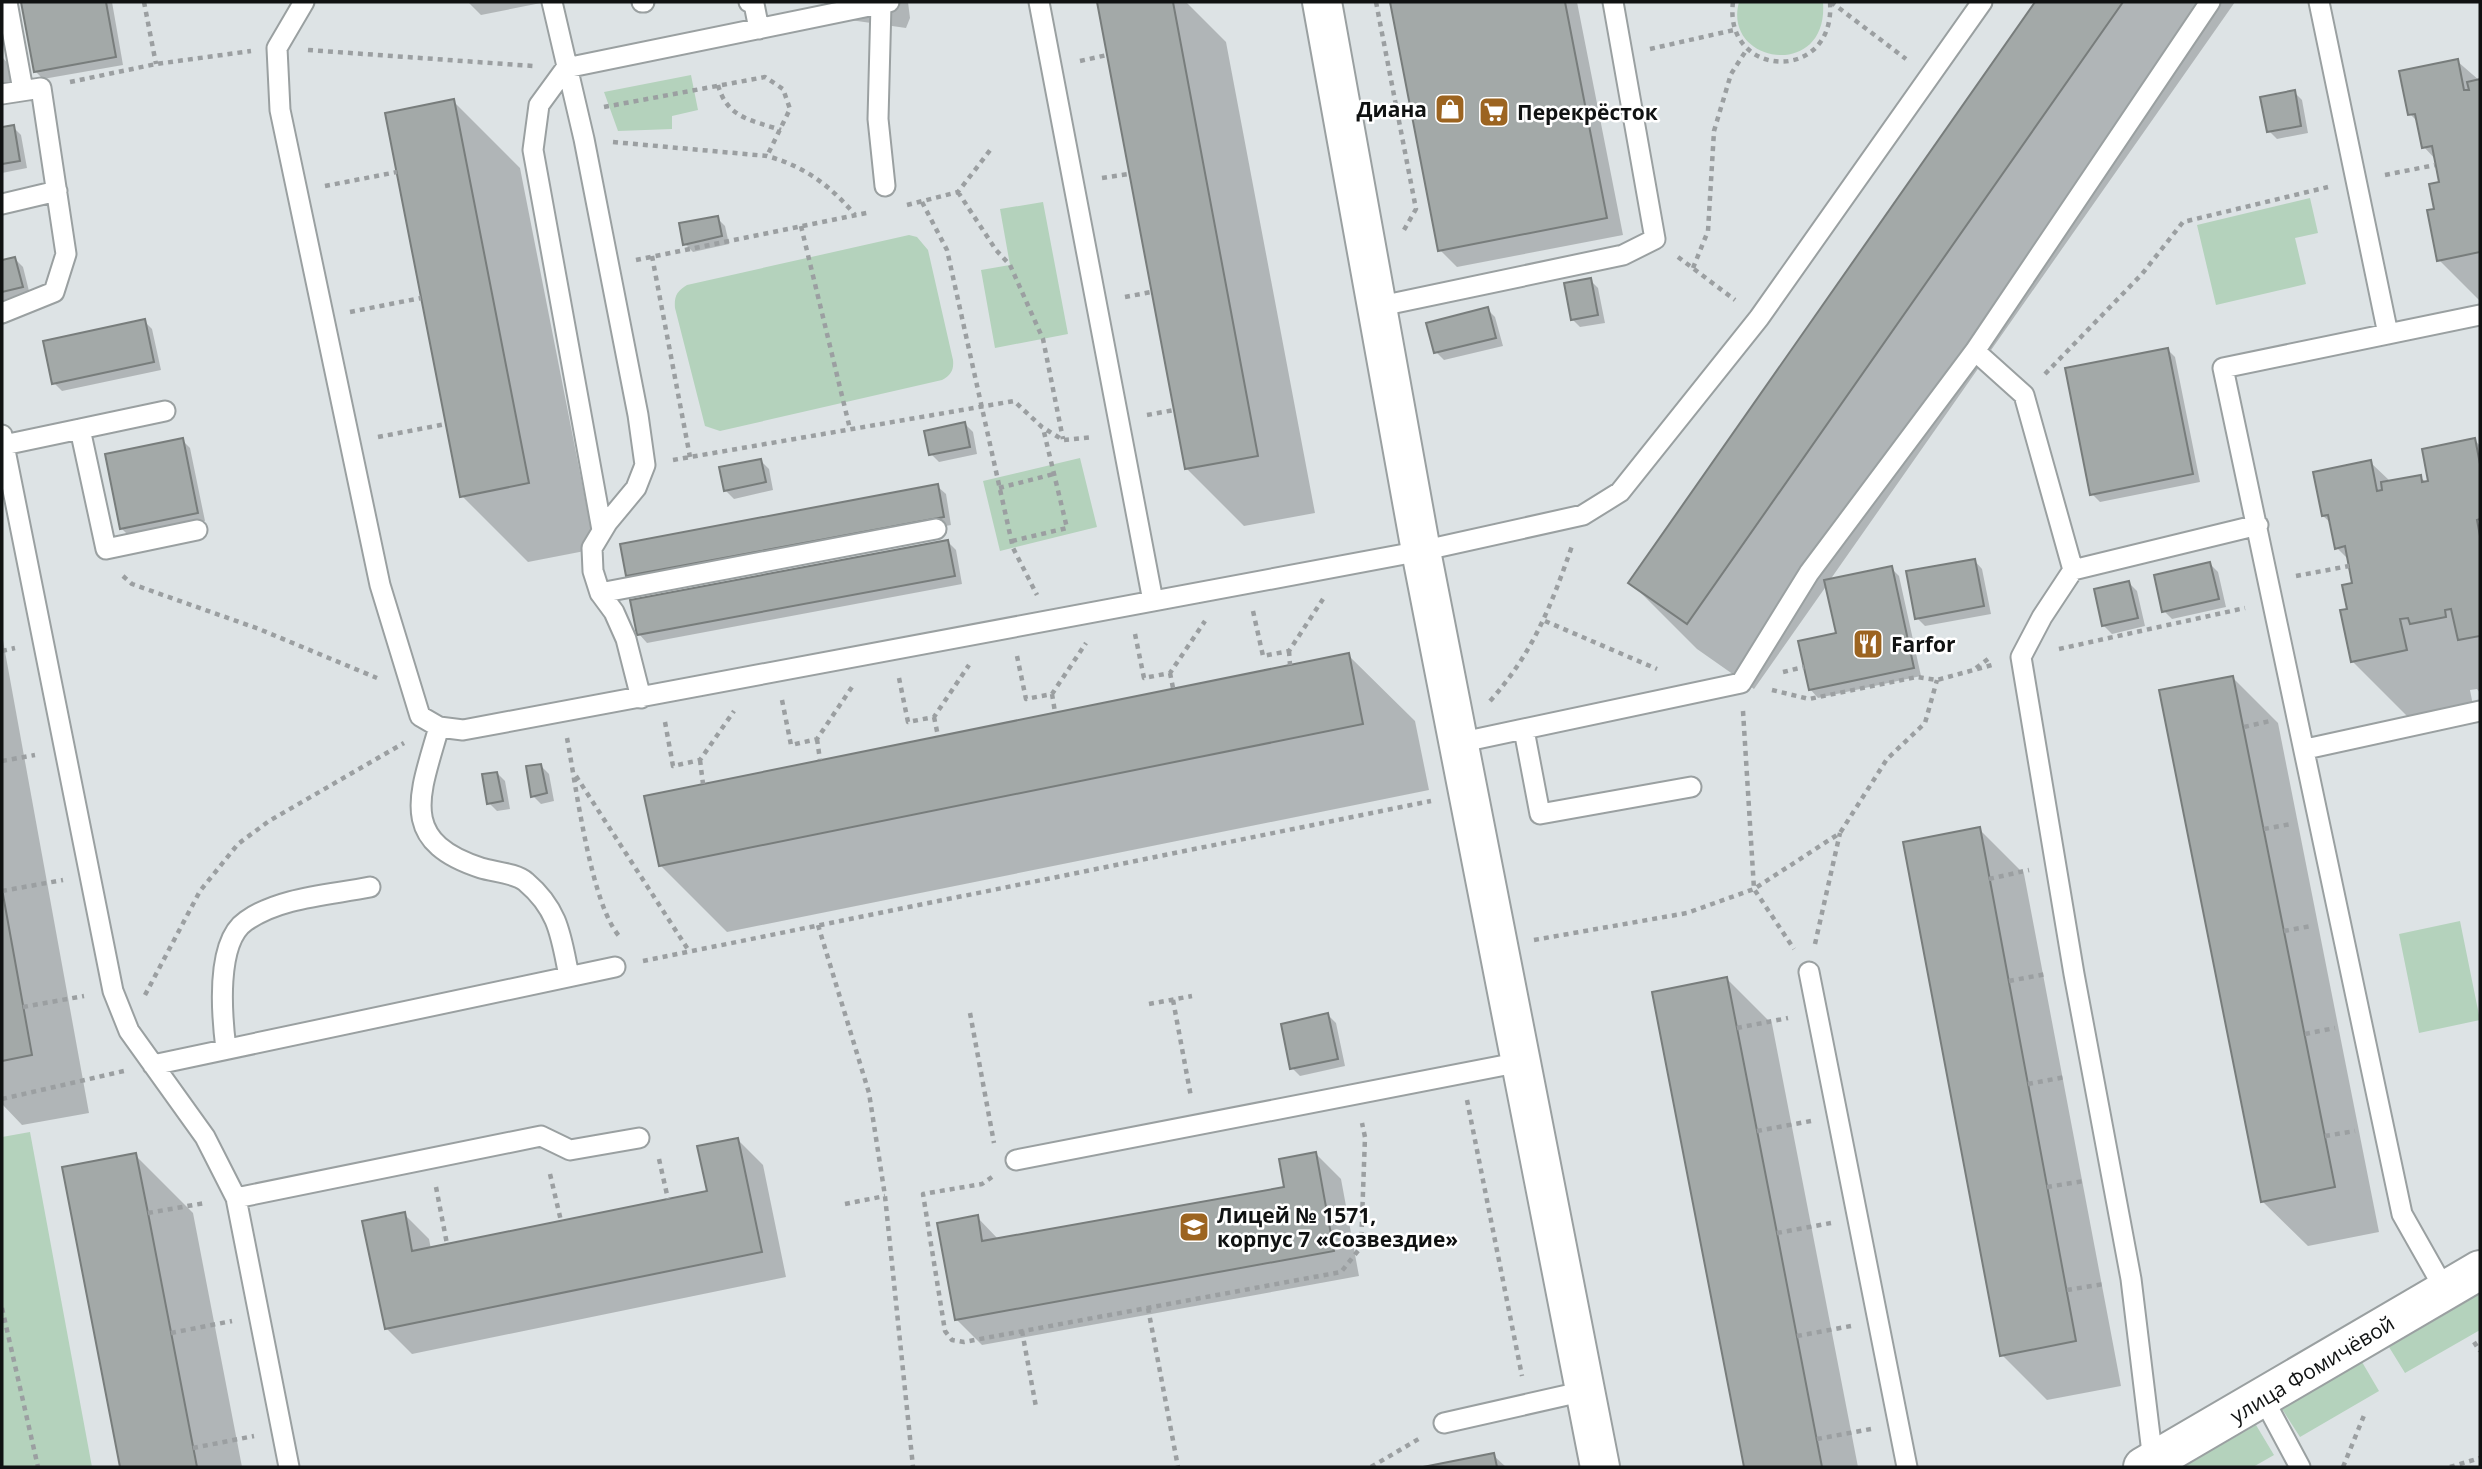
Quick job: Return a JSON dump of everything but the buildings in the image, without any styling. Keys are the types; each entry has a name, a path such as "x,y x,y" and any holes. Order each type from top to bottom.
{"street":[{"path":"1322,2 1421,551 1600,1467"},
{"name":"улица Фомичёвой","path":"2148,1464 2480,1270"}],"lane":[{"path":"2,313 54,292 66,254 57,191 7,2"},
{"path":"304,2 276,48 281,110 380,585 420,716 439,727 484,728 1421,551 1583,515 1620,492 1759,318 1982,2"},
{"path":"552,2 584,139 638,415 645,465 636,488 602,530 592,548 593,571 600,593 614,612 650,696"},
{"path":"749,2 754,4 759,29"},
{"path":"1040,2 1153,601"},
{"path":"1376,307 1623,255 1655,239 1613,2"},
{"path":"1458,743 1741,683 1809,573 1975,351 2210,2"},
{"path":"2319,2 2388,334"},
{"path":"602,530 533,150 539,105 566,68 885,3 878,118 885,186"},
{"path":"2,94 32,89"},
{"path":"2,204 57,191"},
{"path":"2445,1290 2402,1214 2275,601 2223,368 2480,314"},
{"path":"1975,351 2024,395 2073,570"},
{"path":"165,411 80,429 3,440 113,991 129,1031 205,1137 236,1198 289,1467"},
{"path":"80,429 106,549 197,530"},
{"path":"2148,1464 2131,1279 2055,865 2021,657 2042,617 2073,570 2258,525"},
{"path":"600,593 936,529"},
{"path":"2306,749 2479,718"},
{"path":"439,727 422,789 421,824 443,853 525,880 557,917 569,976"},
{"path":"1524,730 1539,814 1691,787"},
{"path":"226,1049 221,1004 226,953 243,922 274,906 370,887"},
{"path":"153,1065 615,967"},
{"path":"1809,972 1907,1467"},
{"path":"1016,1160 1521,1062"},
{"path":"236,1198 541,1136 570,1150 639,1138"},
{"path":"1444,1423 1585,1391"},
{"path":"2263,1398 2300,1467"}],"path":[{"path":"144,2 156,64"},
{"path":"1733,2 1734,30 1748,49 1771,62 1788,62 1804,57 1818,48 1827,33 1831,2"},
{"path":"1831,2 1929,77"},
{"path":"1622,55 1734,30"},
{"path":"32,89 156,64 276,48 566,68"},
{"path":"1693,268 1708,231 1714,131 1731,74 1748,49"},
{"path":"609,106 765,77 783,89 790,109 767,156"},
{"path":"718,85 723,101 740,117 781,130"},
{"path":"584,139 767,156 785,161 819,179 837,193 855,215"},
{"path":"895,207 958,192 991,149"},
{"path":"2418,168 2435,164"},
{"path":"297,191 397,172"},
{"path":"2024,395 2142,274 2183,222 2356,181"},
{"path":"958,192 996,250 1010,265 1043,339 1063,440"},
{"path":"922,202 947,250 1012,541 1050,620"},
{"path":"607,266 882,210"},
{"path":"801,226 850,429"},
{"path":"1655,239 1759,318"},
{"path":"652,256 690,457"},
{"path":"324,317 421,298"},
{"path":"645,465 1014,401 1042,428 1063,440 1121,433"},
{"path":"350,443 446,424"},
{"path":"1012,541 1067,528 1042,428"},
{"path":"999,488 1054,474"},
{"path":"1483,708 1515,673 1545,621 1583,515"},
{"path":"106,549 113,566 132,583 259,629 411,693"},
{"path":"1290,665 1289,651 1347,564"},
{"path":"2322,571 2349,566"},
{"path":"1238,584 1263,656 1289,651"},
{"path":"1120,607 1144,678 1170,673 1238,584"},
{"path":"1809,972 1754,889 1741,683 1809,699 1917,677 1937,680 2021,657 2275,601"},
{"path":"1002,629 1026,699 1052,694 1120,607"},
{"path":"1545,621 1653,668 1665,670"},
{"path":"884,652 908,722 934,717 1002,629"},
{"path":"767,674 791,745 817,739 884,652"},
{"path":"1170,673 1173,688"},
{"path":"650,696 673,766 699,760 767,674"},
{"path":"1809,972 1840,833 1887,759 1925,723 1937,680"},
{"path":"1052,694 1055,712"},
{"path":"561,713 598,897 613,930 627,945"},
{"path":"934,717 938,736"},
{"path":"129,1031 166,952 200,891 238,844 269,821 398,745 439,727"},
{"path":"817,739 820,760"},
{"path":"699,760 703,784"},
{"path":"574,773 689,951"},
{"path":"635,953 642,961 1468,793"},
{"path":"1532,940 1687,913 1754,889 1840,833"},
{"path":"1989,879 2055,865"},
{"path":"2,891 90,875"},
{"path":"818,925 869,1093 885,1196 913,1467"},
{"path":"23,1007 113,991"},
{"path":"1149,1004 1192,996"},
{"path":"1173,1000 1196,1125"},
{"path":"970,1013 999,1172"},
{"path":"1737,1028 1816,1013"},
{"path":"2,1099 153,1065"},
{"path":"1461,1074 1527,1404"},
{"path":"1016,1160 982,1184 923,1194 945,1331 952,1340 964,1342 1341,1272 1361,1247 1365,1137 1357,1095"},
{"path":"1757,1131 1837,1116"},
{"path":"541,1136 561,1221"},
{"path":"430,1158 447,1244"},
{"path":"845,1204 885,1196"},
{"path":"148,1213 236,1198"},
{"path":"1777,1233 1857,1218"},
{"path":"2067,1290 2131,1279"},
{"path":"2,1308 38,1467"},
{"path":"1148,1308 1178,1467"},
{"path":"171,1333 261,1316"},
{"path":"1797,1336 1877,1321"},
{"path":"1022,1331 1036,1407"},
{"path":"2474,1342 2480,1352"},
{"path":"2343,1467 2365,1413"},
{"path":"1371,1467 1444,1423"},
{"path":"1817,1439 1898,1423"},
{"path":"193,1448 282,1431"},
{"path":"2450,1467 2480,1458"}],"green space":[{"path":"1739,2 1823,2 1820,27 1810,44 1795,53 1777,55 1760,50 1746,39 1738,23"},
{"path":"691,75 698,110 672,116 672,129 618,131 604,92"},
{"path":"2310,198 2318,233 2295,238 2306,284 2216,305 2197,225"},
{"path":"1043,202 1068,334 995,348 981,270 1010,265 1000,209"},
{"path":"909,235 917,237 928,250 953,360 948,376 942,380 720,431 705,426 675,308 676,297 681,289 687,285"},
{"path":"1080,458 1097,527 1000,551 983,481"},
{"path":"2460,921 2480,1020 2419,1033 2399,934"},
{"path":"30,1132 92,1467 2,1467 2,1137"},
{"path":"2480,1294 2480,1330 2405,1373 2389,1347"},
{"path":"2362,1362 2379,1391 2300,1437 2282,1409"},
{"path":"2256,1425 2274,1455 2253,1467 2183,1467"}],"place":[{"name":"Диана","path":"1450,109"},
{"name":"Перекрёсток","path":"1494,112"},
{"name":"Farfor","path":"1868,644"},
{"name":"Лицей № 1571, корпус 7 «Созвездие»","path":"1194,1227"}]}
